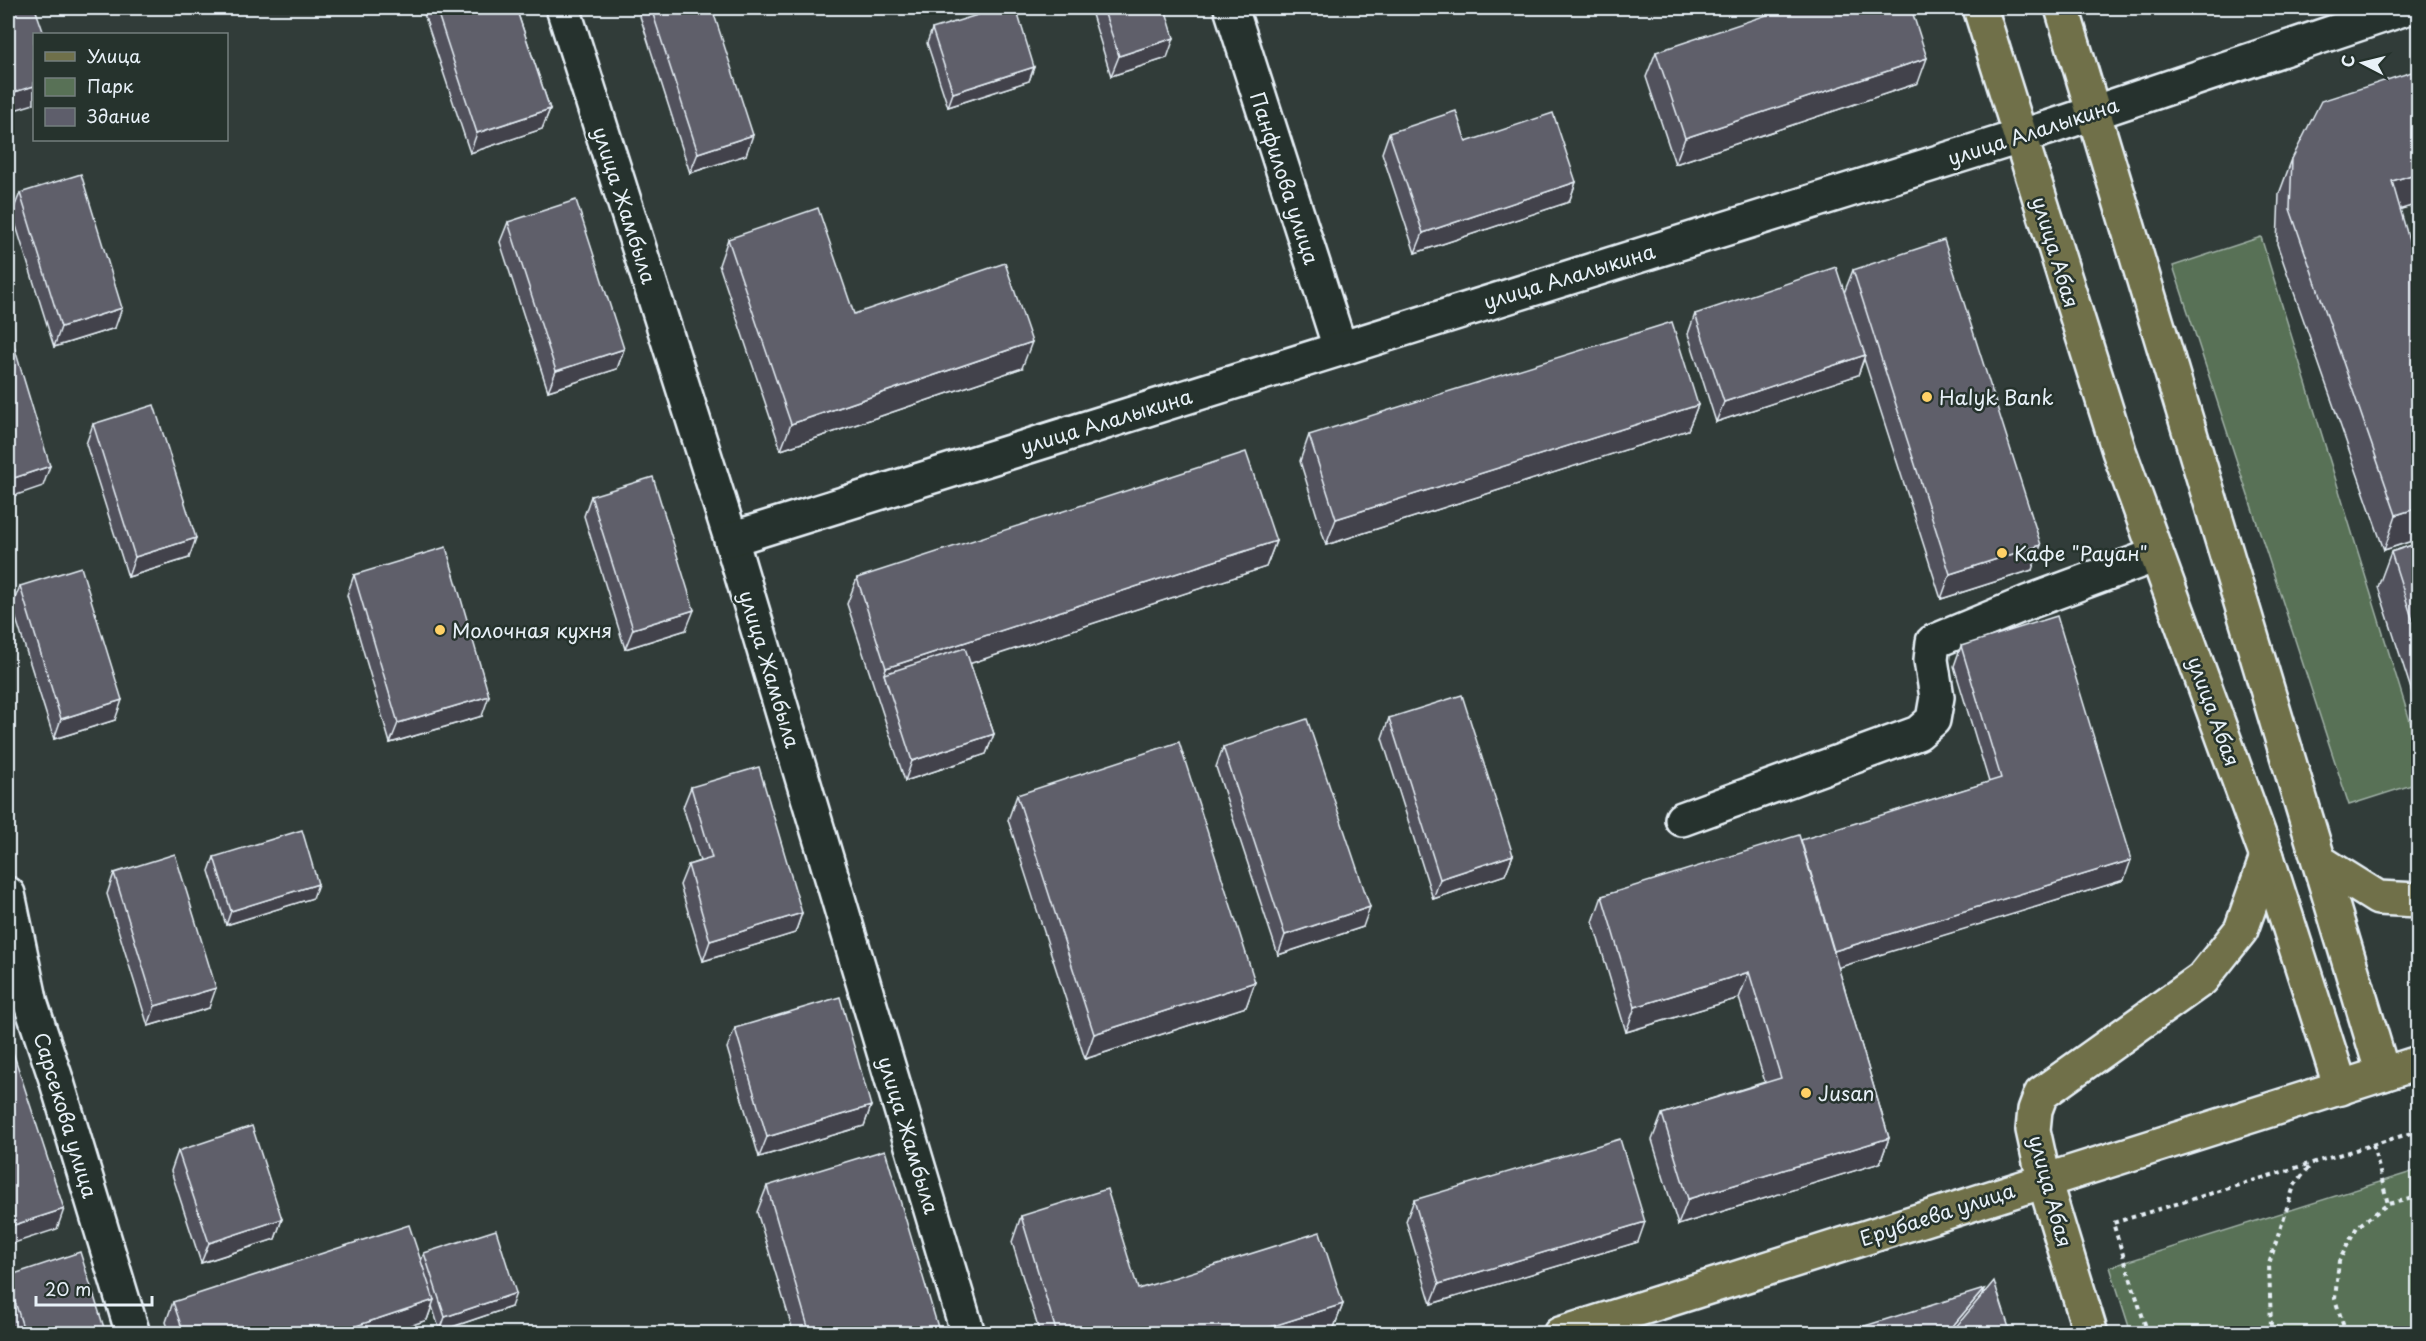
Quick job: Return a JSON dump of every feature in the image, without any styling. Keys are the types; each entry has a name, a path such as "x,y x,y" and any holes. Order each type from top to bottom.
{"main road":[{"name":"улица Абая","path":"1980,8 2119,451 2267,857 2241,930 2202,979 2041,1094 2035,1110 2034,1130 2044,1180 2091,1334"},
{"path":"2062,8 2383,1074"},
{"path":"2267,857 2341,1088"},
{"path":"2319,861 2378,898 2418,900"},
{"name":"Ерубаева улица","path":"1560,1334 2418,1064"}],"street":[{"name":"улица Жамбыла","path":"563,8 731,539 968,1334"},
{"name":"Панфилова улица","path":"1231,8 1340,348"},
{"name":"улица Алалыкина","path":"731,539 2020,136 2406,8"},
{"path":"1682,819 1918,733 1933,720 1937,697 1931,660 1933,642 2029,602 2156,555"},
{"name":"Сарсекова улица","path":"8,894 19,1008 56,1079 133,1334"}],"path":[{"path":"2148,1334 2113,1223 2418,1131"},
{"path":"2373,1145 2388,1204"},
{"path":"2273,1334 2269,1264 2294,1186 2311,1165"},
{"path":"2346,1334 2335,1299 2339,1260 2357,1227 2388,1204 2418,1197"}],"green space":[{"path":"2261,237 2418,747 2418,783 2349,805 2173,266"},
{"path":"2418,1170 2418,1333 2131,1333 2110,1267"}],"building":[{"path":"8,8 35,8 44,33 33,33 33,86 8,94"},
{"path":"436,8 516,8 550,109 477,133"},
{"path":"651,8 712,8 753,135 698,153"},
{"path":"1000,8 1016,8 1034,67 953,93 932,29"},
{"path":"1103,8 1165,8 1174,38 1119,56"},
{"path":"1788,8 1911,8 1927,58 1685,138 1656,52"},
{"path":"2418,70 2418,173 2392,181 2418,271 2418,508 2396,515 2290,209 2292,159 2321,101"},
{"path":"1456,111 1466,142 1553,113 1576,182 1423,233 1389,133"},
{"path":"81,174 122,308 61,327 20,193"},
{"path":"576,200 624,349 556,371 508,222"},
{"path":"818,208 854,314 1005,263 1032,342 791,424 728,239"},
{"path":"1944,240 2041,545 1950,574 1853,270"},
{"path":"1836,267 1865,355 1724,402 1695,314"},
{"path":"1672,322 1698,405 1336,519 1309,435"},
{"path":"10,333 50,466 8,480 8,334"},
{"path":"154,405 196,538 135,557 93,424"},
{"path":"1246,452 1276,541 886,668 857,578"},
{"path":"653,477 694,610 633,629 591,496"},
{"path":"2418,543 2418,637 2391,552"},
{"path":"446,547 489,696 398,723 354,575"},
{"path":"81,567 122,700 61,719 20,586"},
{"path":"2057,616 2131,860 1834,951 1801,840 2001,778 1961,646"},
{"path":"965,648 994,734 912,761 884,674"},
{"path":"1462,695 1513,855 1440,879 1389,718"},
{"path":"1307,719 1370,907 1285,935 1223,747"},
{"path":"1179,742 1255,982 1094,1034 1017,795"},
{"path":"759,767 802,913 710,941 688,865 712,858 691,787"},
{"path":"302,830 318,884 231,911 214,857"},
{"path":"1799,835 1889,1138 1688,1199 1662,1114 1781,1078 1749,972 1635,1007 1602,896"},
{"path":"175,854 216,988 155,1006 114,873"},
{"path":"840,997 871,1106 767,1137 735,1028"},
{"path":"12,1049 64,1209 8,1227 8,1050"},
{"path":"252,1126 282,1219 209,1243 178,1151"},
{"path":"1620,1139 1645,1222 1439,1284 1414,1200"},
{"path":"885,1150 940,1334 810,1334 767,1186"},
{"path":"1107,1189 1138,1289 1320,1232 1343,1304 1248,1334 1057,1334 1021,1216"},
{"path":"409,1225 434,1300 332,1334 184,1334 173,1302"},
{"path":"496,1230 516,1293 445,1317 424,1253"},
{"path":"80,1252 106,1334 25,1334 8,1276"},
{"path":"1994,1281 2011,1334 1950,1334"},
{"path":"1984,1289 1946,1334 1839,1334"}],"place":[{"name":"Halyk Bank","path":"1927,397"},
{"name":"Кафе \"Рауан\"","path":"2002,553"},
{"name":"Молочная кухня","path":"440,630"},
{"name":"Jusan","path":"1806,1093"}]}
